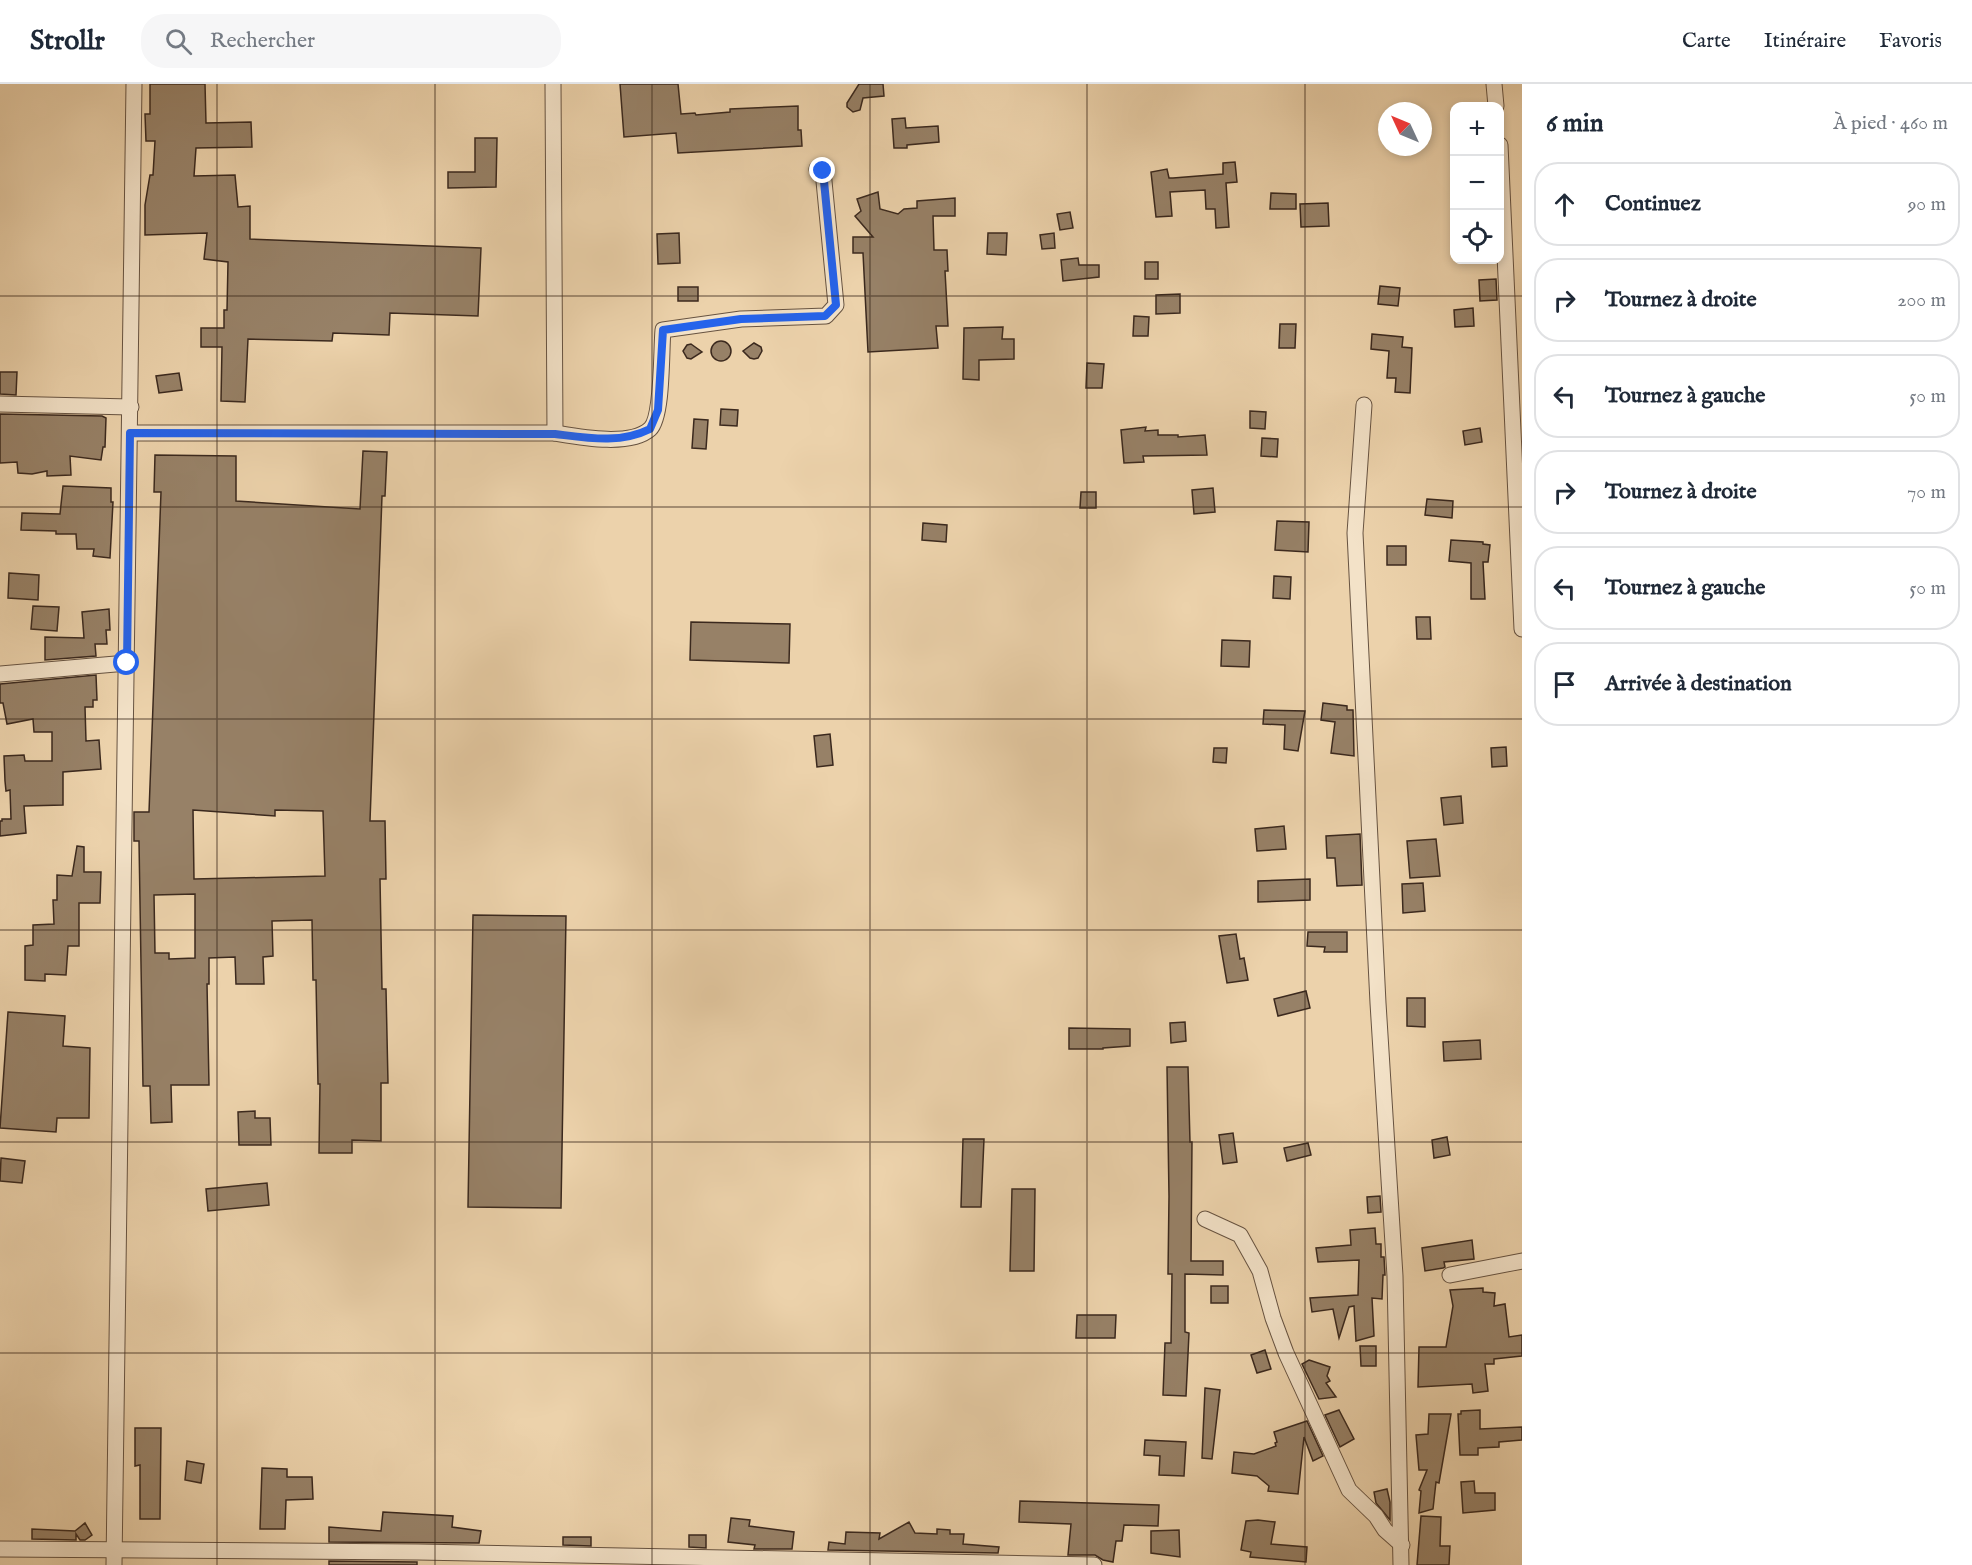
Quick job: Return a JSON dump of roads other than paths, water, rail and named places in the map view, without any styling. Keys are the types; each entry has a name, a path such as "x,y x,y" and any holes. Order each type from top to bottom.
{"street":[{"path":"114,1557 134,84"},
{"path":"553,84 555,434"},
{"path":"1494,84 1496,102"},
{"path":"1500,156 1522,629"},
{"path":"130,433 555,434 620,439 638,435 650,429 658,410 663,330 741,319 825,316 836,305 823,171 817,170"},
{"path":"0,404 131,407"},
{"path":"1364,405 1355,533 1377,1003 1395,1276 1401,1565"},
{"path":"0,674 127,663"},
{"path":"1205,1219 1240,1235 1260,1271 1273,1318 1286,1353 1349,1490 1376,1516 1385,1530 1402,1545"},
{"path":"1450,1275 1522,1261"},
{"path":"0,1549 114,1557 418,1552 715,1561 1094,1565"},
{"path":"418,1552 432,1565"}]}
